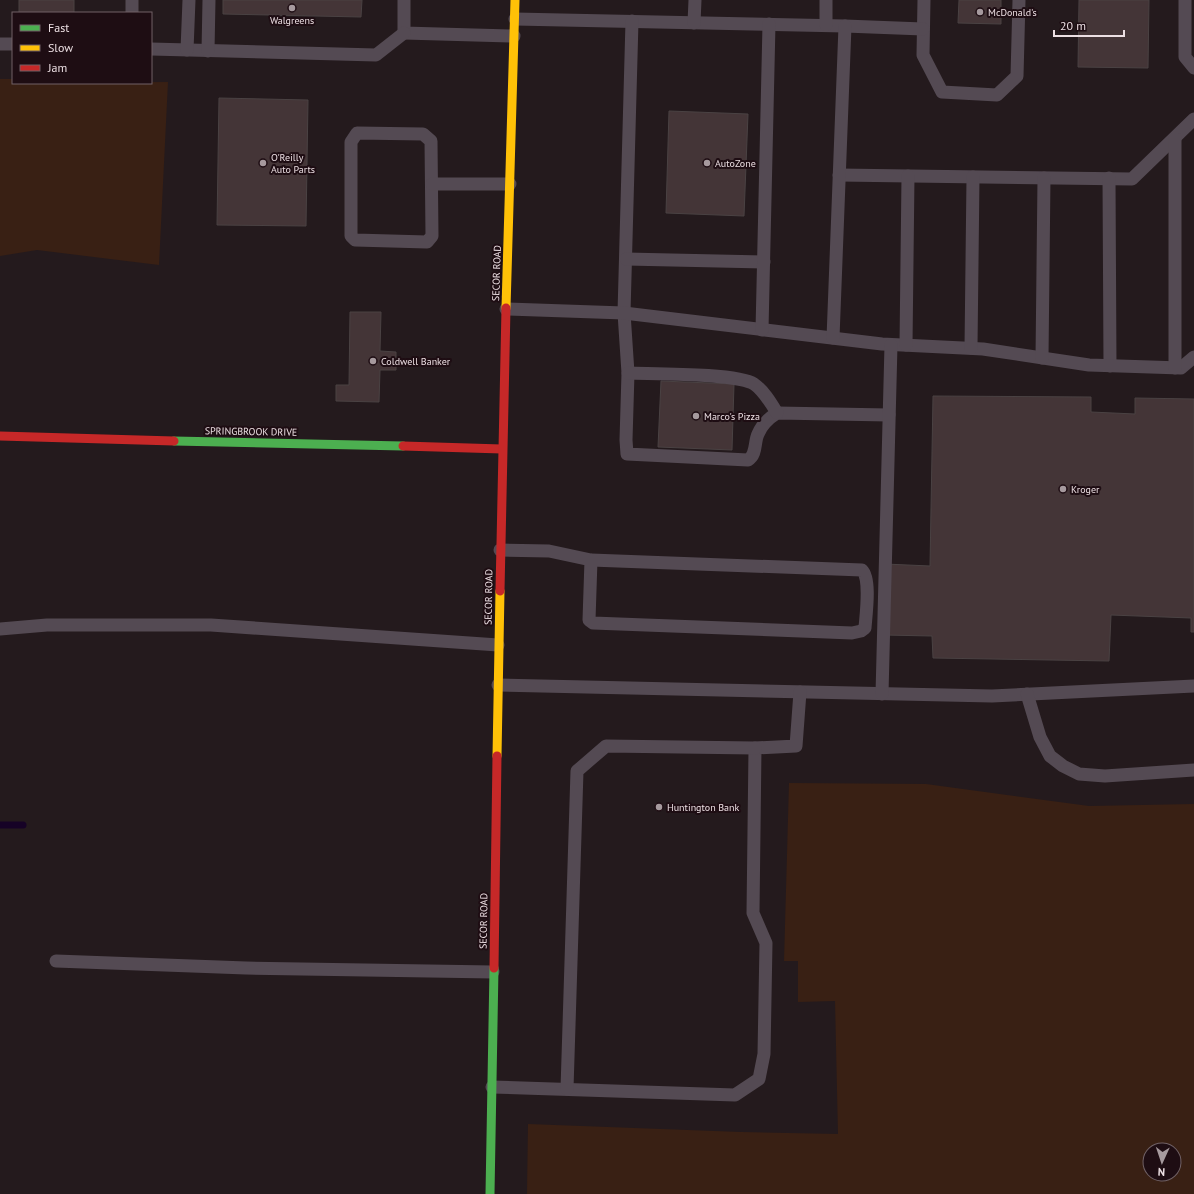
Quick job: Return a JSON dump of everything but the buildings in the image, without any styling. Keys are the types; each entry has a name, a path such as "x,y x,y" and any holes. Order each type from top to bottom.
{"street":[{"name":"SECOR ROAD","path":"490,1194 502,449 515,0"},
{"name":"SPRINGBROOK DRIVE","path":"0,436 502,449"}],"lane":[{"path":"132,0 132,12"},
{"path":"188,50 189,0"},
{"path":"208,51 209,0"},
{"path":"404,0 404,33"},
{"path":"694,23 695,0"},
{"path":"826,0 826,25"},
{"path":"924,0 923,56 942,92 997,95 1017,76 1019,0"},
{"path":"1185,0 1185,57 1194,68"},
{"path":"514,19 826,25 924,29"},
{"path":"632,22 624,313 628,373 627,454 748,460 754,454 757,435 761,428 768,419 777,413 889,415"},
{"path":"762,330 769,24"},
{"path":"833,338 845,26"},
{"path":"152,50 376,55 404,33 514,36"},
{"path":"0,44 12,44"},
{"path":"839,175 1132,179 1194,119"},
{"path":"357,133 423,134 431,141 432,184 432,236 427,242 355,240 351,236 351,142 357,133"},
{"path":"1175,138 1175,368"},
{"path":"906,346 908,176"},
{"path":"971,348 973,177"},
{"path":"1042,358 1044,178"},
{"path":"1109,178 1110,366"},
{"path":"432,184 510,184"},
{"path":"626,260 764,262"},
{"path":"506,309 624,313 891,345 982,349 1089,365 1181,368 1194,357"},
{"path":"882,694 891,345"},
{"path":"628,373 721,377 744,380 754,384 764,393 777,413"},
{"path":"500,550 549,551 591,560 862,570 865,573 867,583 865,628 852,634 593,623 589,620 591,560"},
{"path":"0,629 46,625 211,625 498,645"},
{"path":"498,685 992,696 1194,686"},
{"path":"567,1089 577,771 606,746 755,748 796,746 800,692"},
{"path":"1027,694 1040,737 1050,756 1063,766 1079,774 1105,776 1194,770"},
{"path":"492,1087 735,1095 759,1079 764,1054 766,943 753,913 755,748"},
{"path":"56,961 246,968 494,972"}],"shaded area":[{"path":"0,79 12,79 12,84 152,84 152,82 168,82 159,265 37,250 0,256"},
{"path":"789,783 926,784 1089,806 1194,804 1194,1194 527,1194 528,1124 838,1134 835,1001 798,1002 798,961 784,961"}],"waterway":[{"path":"0,825 23,825"}],"traffic: fast":[{"path":"174,441 403,446"},
{"path":"490,1194 494,968"}],"traffic: slow":[{"path":"506,308 515,0"},
{"path":"497,756 500,591"}],"traffic: jam":[{"path":"500,591 506,308"},
{"path":"0,436 174,441"},
{"path":"403,446 502,449"},
{"path":"494,968 497,756"}],"place":[{"name":"Walgreens","path":"292,8"},
{"name":"McDonald's","path":"980,12"},
{"name":"O'Reilly Auto Parts","path":"263,163"},
{"name":"AutoZone","path":"707,163"},
{"name":"Coldwell Banker","path":"373,361"},
{"name":"Marco's Pizza","path":"696,416"},
{"name":"Kroger","path":"1063,489"},
{"name":"Huntington Bank","path":"659,807"}]}
